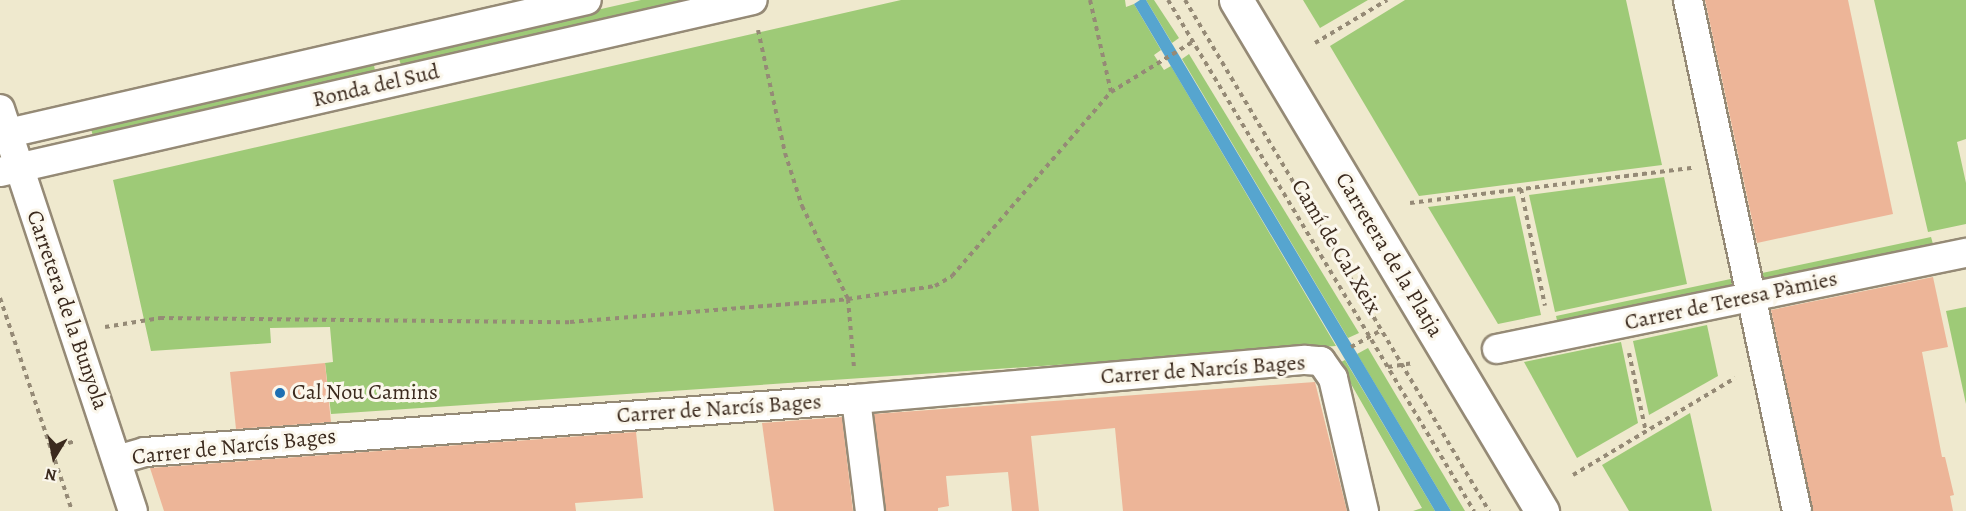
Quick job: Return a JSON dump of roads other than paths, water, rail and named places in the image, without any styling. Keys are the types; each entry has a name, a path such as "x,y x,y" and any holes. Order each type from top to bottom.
{"street":[{"name":"Ronda del Sud","path":"2,125 587,0"},
{"name":"Carretera de la Platja","path":"1236,0 1542,511"},
{"path":"1688,0 1797,511"},
{"name":"Ronda del Sud","path":"10,170 755,14"},
{"name":"Carretera de la Bunyola","path":"2,125 10,170 117,460 133,511"},
{"name":"Carrer de Teresa Pàmies","path":"1497,349 1966,253"},
{"name":"Carrer de Narcís Bages","path":"117,460 157,451 856,399 1321,361 1333,378 1364,511"},
{"path":"856,399 870,511"}],"water":[{"path":"1140,0 1146,0 1451,511 1435,511 1134,4"}],"place":[{"name":"Cal Nou Camins","path":"280,393"}]}
